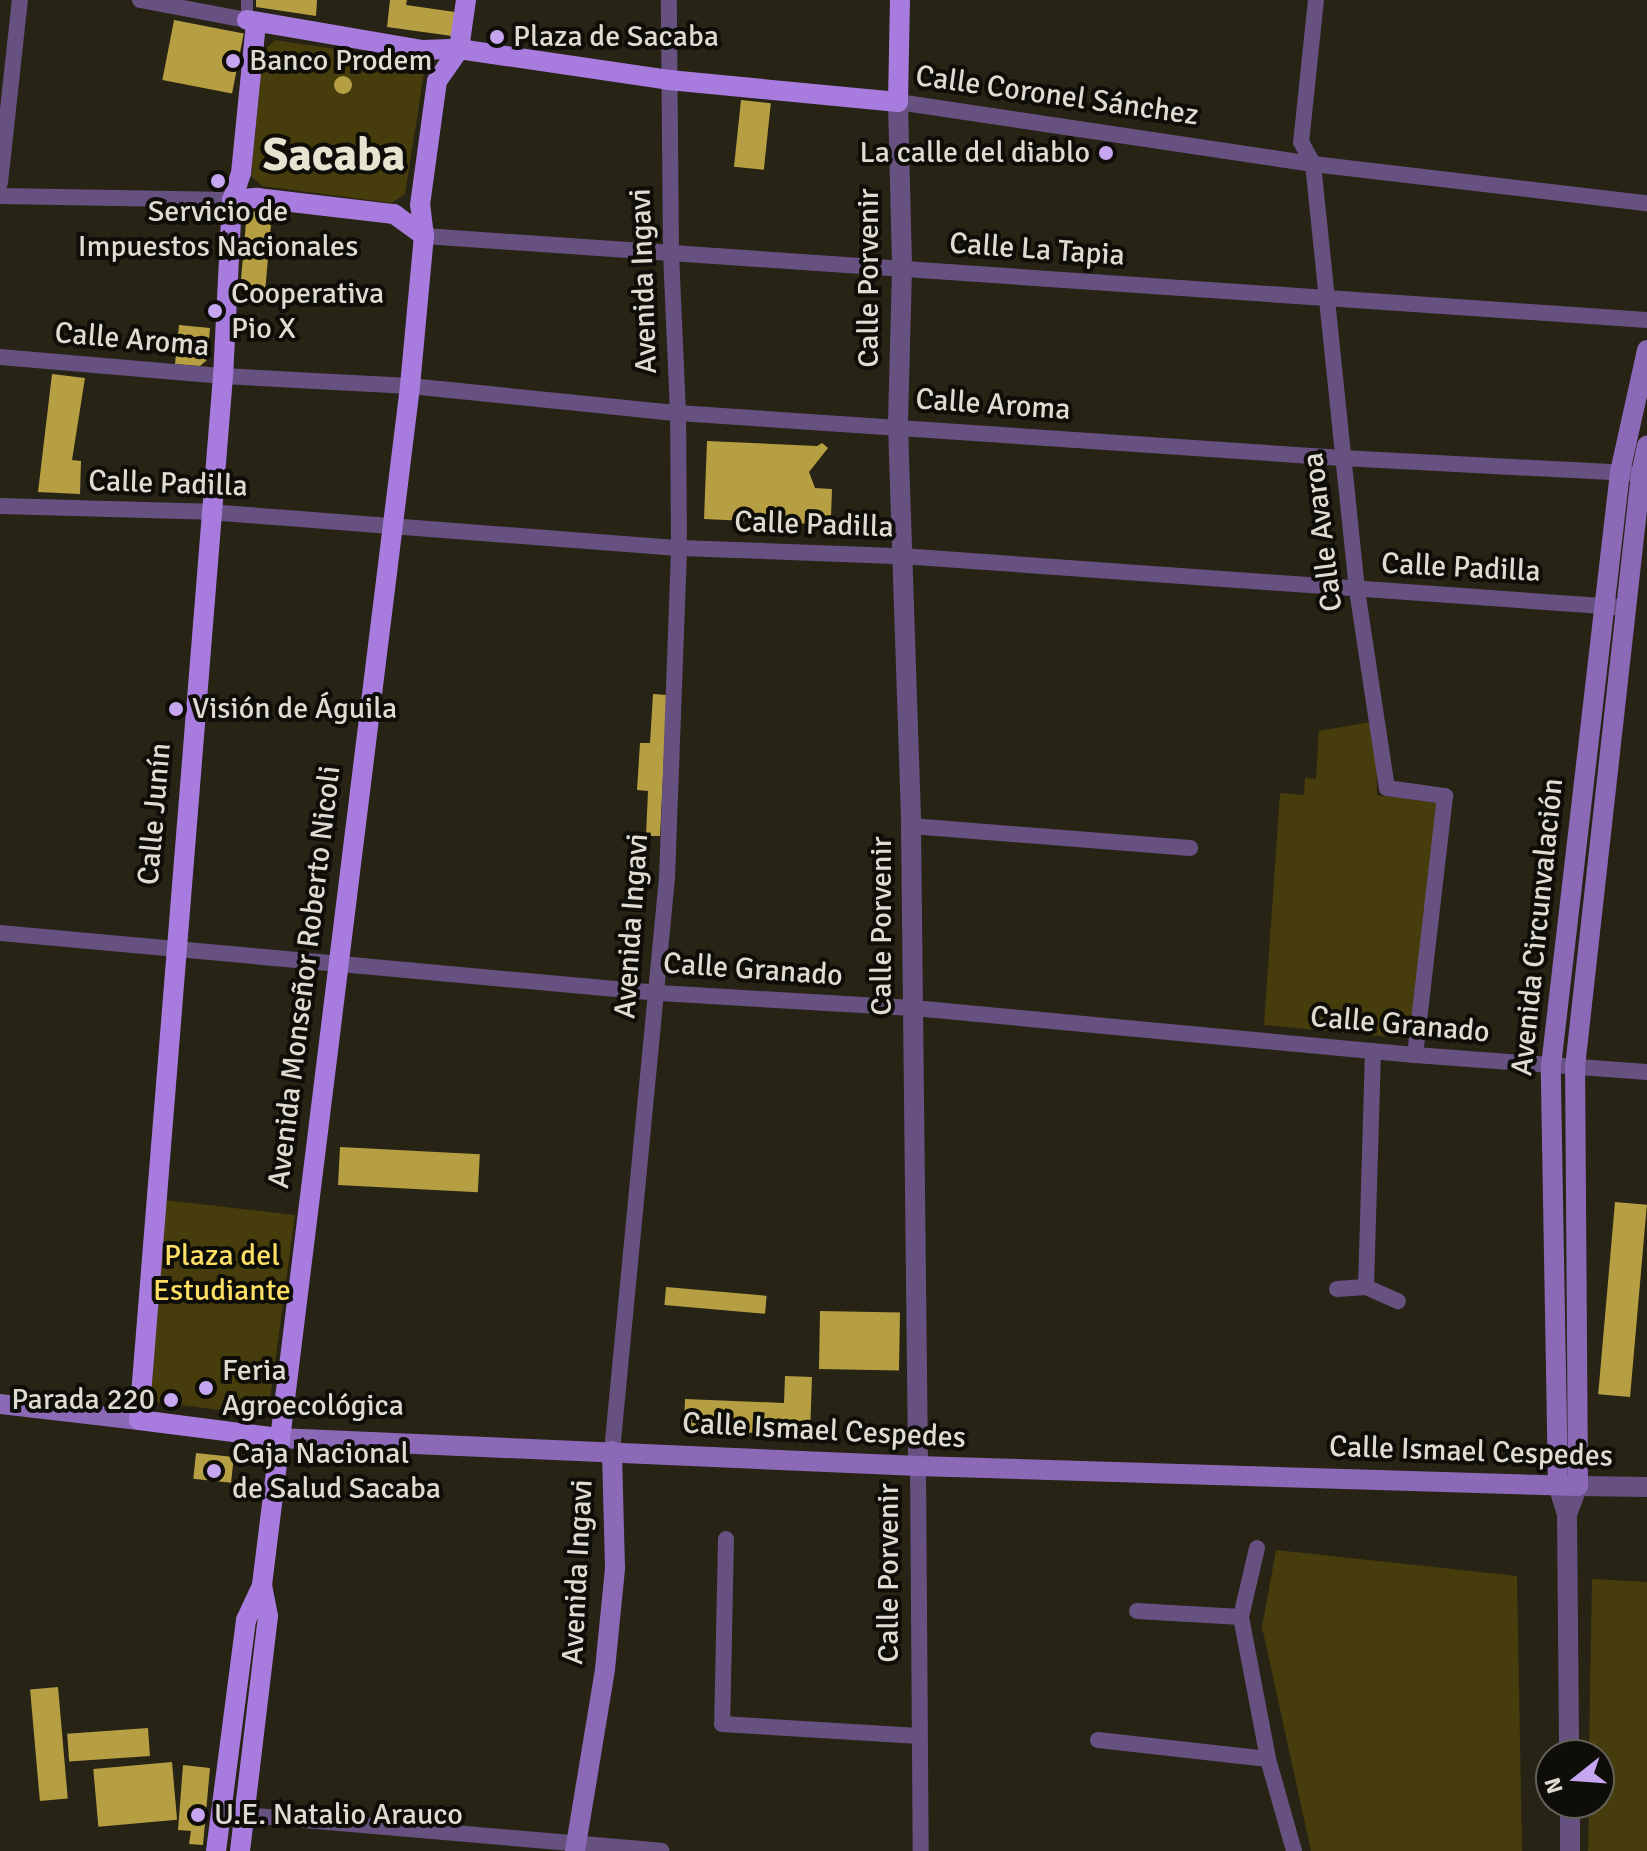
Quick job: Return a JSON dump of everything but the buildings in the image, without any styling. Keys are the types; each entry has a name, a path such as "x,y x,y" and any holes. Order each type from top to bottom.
{"main road":[{"path":"459,49 466,0"},
{"name":"Calle Porvenir","path":"898,102 900,0"},
{"name":"Calle Coronel Sánchez","path":"250,14 422,50 459,49 669,80 898,102"},
{"name":"Calle Junín","path":"139,1420 209,512 223,376 232,200 241,173 250,14"},
{"name":"Avenida Monseñor Roberto Nicoli","path":"240,1851 268,1616 262,1585 279,1438 410,386 424,236 420,205 437,81 459,49"},
{"path":"232,200 257,198 394,214 424,236"},
{"name":"Avenida Circunvalación","path":"1568,1485 1551,1066 1620,472 1647,350"},
{"name":"Avenida Circunvalación","path":"1568,1485 1575,1067 1647,446"},
{"name":"Calle Ismael Cespedes","path":"0,1404 279,1438 918,1466 1568,1485"},
{"name":"Avenida Ingavi","path":"575,1848 615,1568 612,1451"},
{"name":"Avenida Monseñor Roberto Nicoli","path":"216,1851 246,1620 262,1585"}],"street":[{"path":"0,183 20,0"},
{"path":"140,0 250,14"},
{"name":"Avenida Ingavi","path":"612,1451 659,993 667,878 679,548 678,413 671,251 669,0"},
{"name":"Calle Avaroa","path":"1316,0 1301,142 1313,164 1357,590 1387,788 1445,796 1415,1055"},
{"name":"Calle Coronel Sánchez","path":"898,102 1313,164 1647,203"},
{"name":"Calle Porvenir","path":"898,102 902,269 898,426 911,826 921,1851"},
{"path":"0,196 232,200"},
{"name":"Calle La Tapia","path":"424,236 1647,320"},
{"name":"Calle Aroma","path":"0,357 223,376 410,386 678,413 1342,458 1644,474"},
{"name":"Calle Padilla","path":"0,506 209,512 392,523 679,548 901,556 1626,608"},
{"path":"911,826 1190,848"},
{"name":"Calle Granado","path":"0,933 659,993 913,1008 1415,1055 1647,1072"},
{"path":"1366,1287 1373,1051"},
{"path":"1337,1289 1366,1287 1398,1301"},
{"name":"Calle Ismael Cespedes","path":"1568,1485 1647,1487"},
{"name":"Avenida Circunvalación","path":"1568,1485 1569,1739"},
{"path":"726,1539 722,1724 919,1736"},
{"path":"1257,1548 1241,1617 1268,1759 1294,1851"},
{"path":"1137,1611 1241,1617"},
{"path":"1098,1740 1268,1759"},
{"path":"221,1813 575,1848 661,1851"},
{"path":"1570,1819 1570,1851"}],"green space":[{"path":"275,40 410,60 424,73 405,194 392,203 262,186 251,176 263,51"},
{"path":"1376,721 1377,795 1438,803 1410,1039 1264,1025 1280,793 1304,795 1305,778 1316,779 1319,731"},
{"name":"Plaza del Estudiante","path":"164,1200 295,1215 269,1407 261,1415 157,1402 151,1396"},
{"path":"1276,1550 1517,1576 1522,1851 1311,1851 1262,1627"},
{"path":"1592,1579 1647,1582 1647,1851 1588,1851 1589,1819 1615,1819 1615,1739 1589,1739"}],"place":[{"name":"Plaza de Sacaba","path":"497,37"},
{"name":"Banco Prodem","path":"233,61"},
{"name":"La calle del diablo","path":"1106,153"},
{"name":"Servicio de Impuestos Nacionales","path":"218,181"},
{"name":"Cooperativa Pio X","path":"215,311"},
{"name":"Visión de Águila","path":"176,709"},
{"name":"Feria Agroecológica","path":"206,1388"},
{"name":"Parada 220","path":"171,1400"},
{"name":"Caja Nacional de Salud Sacaba","path":"214,1471"},
{"name":"U.E. Natalio Arauco","path":"198,1815"}],"district":[{"name":"Sacaba","path":"334,155"}]}
